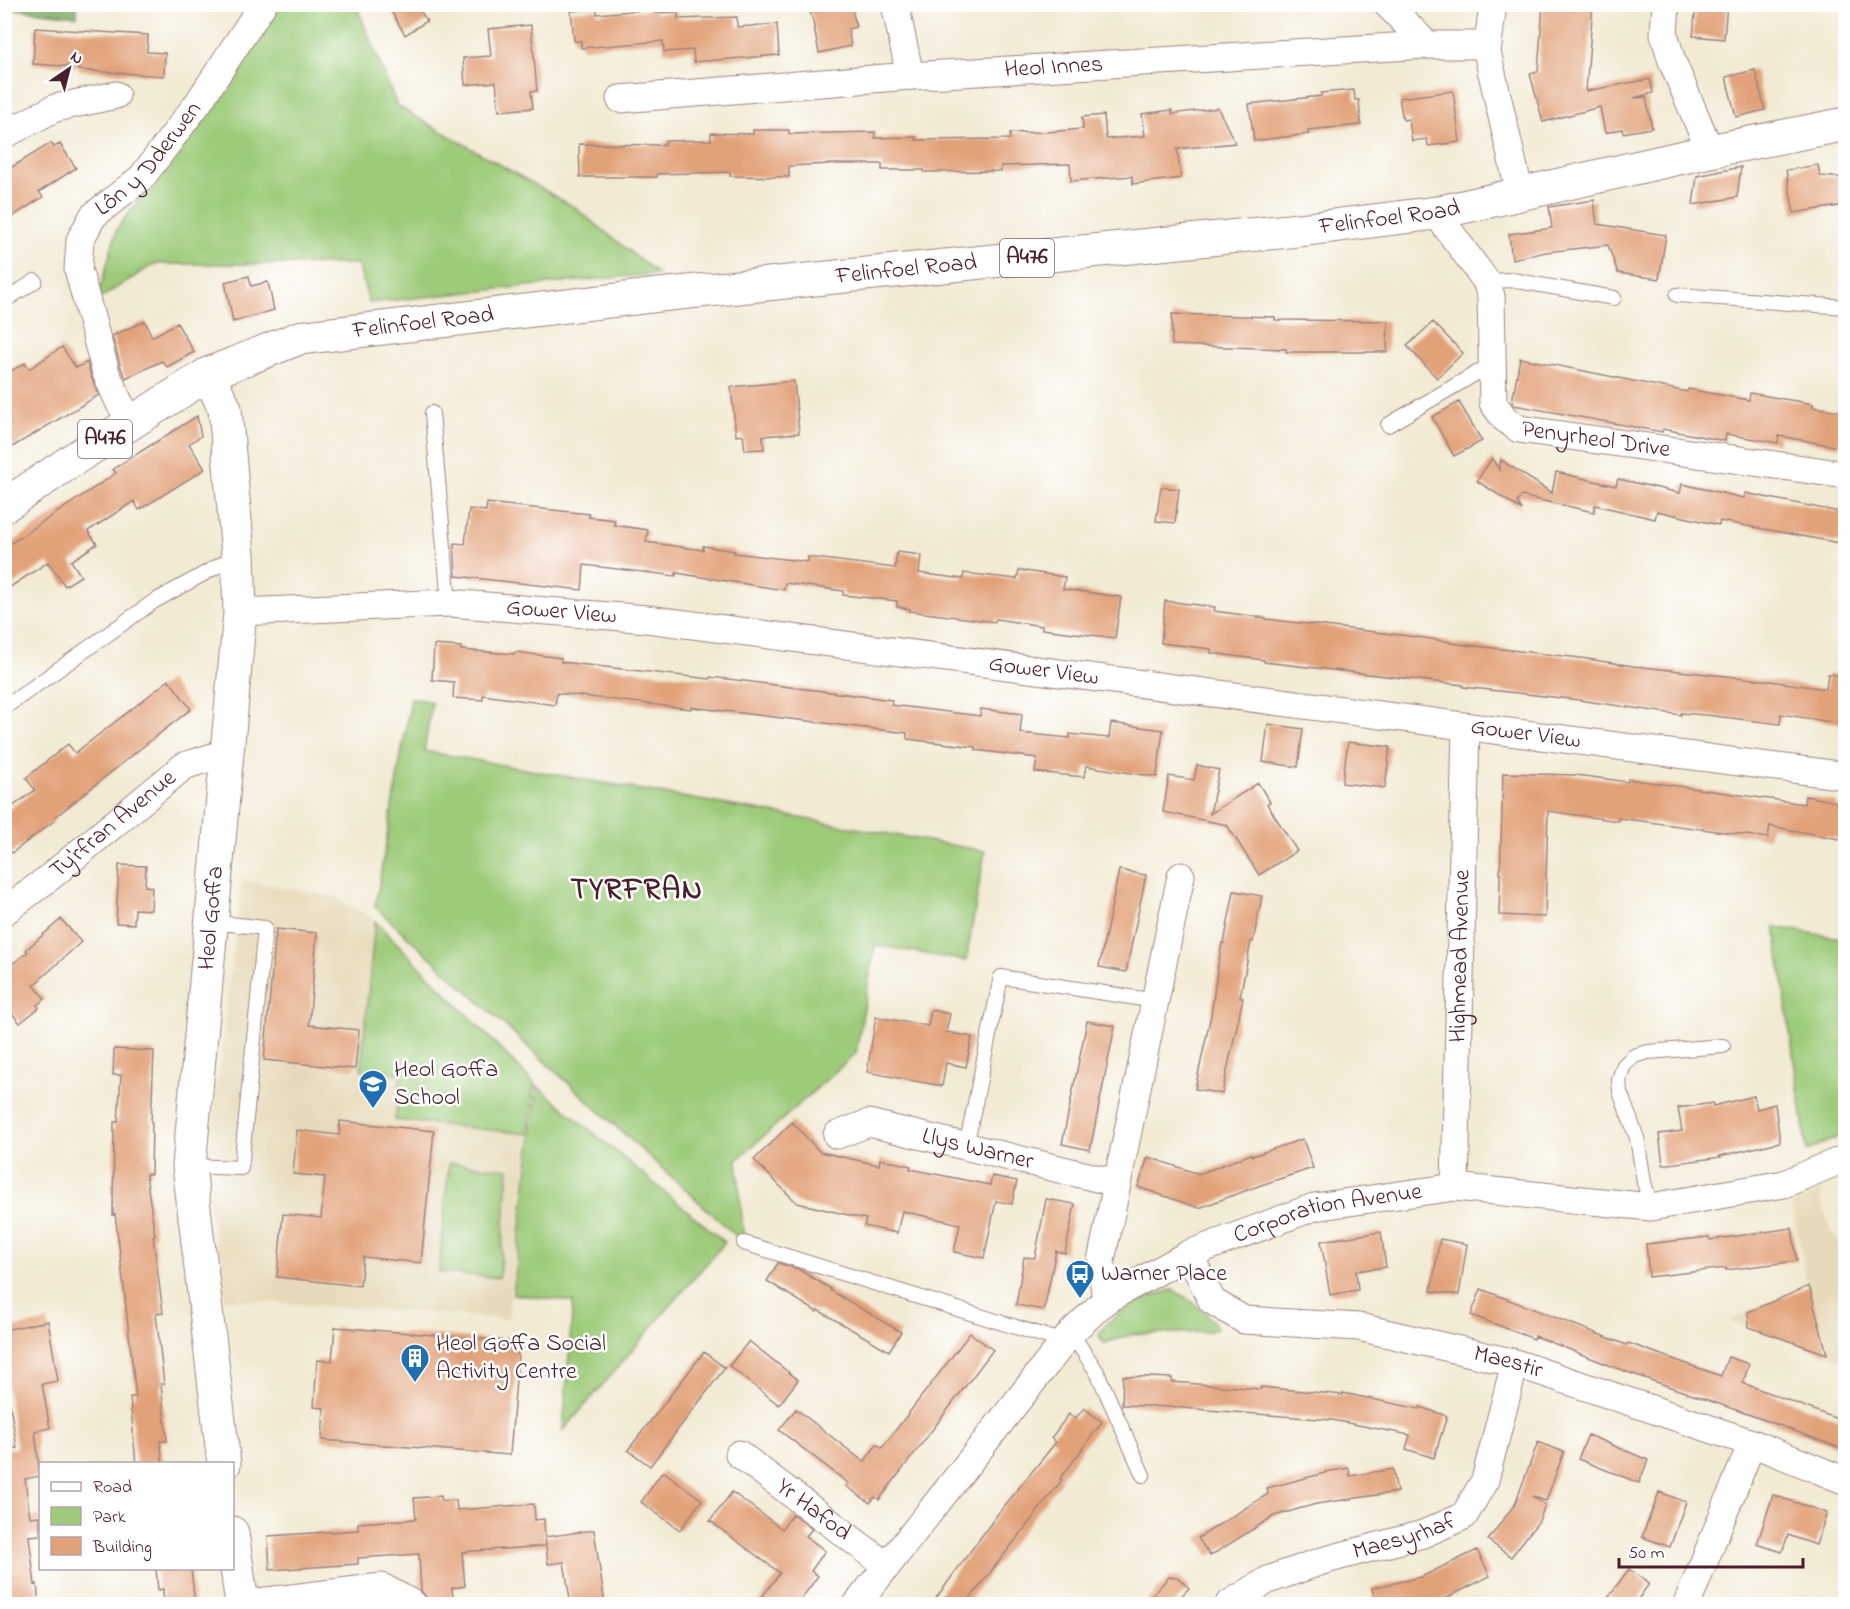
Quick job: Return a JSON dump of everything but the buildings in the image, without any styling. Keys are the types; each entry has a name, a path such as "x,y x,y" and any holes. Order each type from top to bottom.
{"main road":[{"name":"Felinfoel Road","path":"4,506 208,374 299,338 659,295 1308,229 1436,213 1710,151 1845,124"},
{"name":"Heol Goffa","path":"208,374 225,409 238,555 240,612 189,1166 224,1462"},
{"path":"234,1547 242,1604"}],"street":[{"name":"Lôn y Dderwen","path":"132,423 120,404 106,373 78,270 80,240 93,216 142,177 198,103 263,4"},
{"path":"895,4 910,76"},
{"path":"1387,4 1427,45"},
{"path":"1494,4 1487,52 1520,194"},
{"path":"1666,4 1664,34 1672,61 1710,151"},
{"name":"Heol Innes","path":"620,99 910,76 1427,45 1488,45"},
{"path":"4,135 55,108 116,95"},
{"name":"Penyrheol Drive","path":"1436,213 1486,281 1491,296 1493,403 1505,419 1519,429 1845,475"},
{"name":"Gower View","path":"240,612 449,603 647,619 1845,776"},
{"name":"Highmead Avenue","path":"1455,1187 1466,727"},
{"name":"Ty'rfran Avenue","path":"4,912 184,766 228,752"},
{"path":"1106,1300 1101,1261 1181,876"},
{"name":"Llys Warner","path":"837,1135 869,1123 1117,1183"},
{"name":"Corporation Avenue","path":"857,1605 1067,1338 1106,1300 1189,1254 1314,1207 1455,1187 1651,1207 1784,1184 1845,1158"},
{"name":"Maestir","path":"1189,1254 1212,1300 1244,1320 1359,1327 1515,1363 1752,1443 1845,1481"},
{"name":"Maesyrhaf","path":"1229,1605 1268,1580 1322,1562 1423,1534 1464,1516 1485,1480 1515,1363"},
{"path":"1688,1605 1752,1443"},
{"name":"Yr Hafod","path":"739,1454 887,1566"},
{"path":"242,1604 382,1587 413,1605"}],"lane":[{"path":"1486,281 1512,280 1614,298"},
{"path":"4,302 35,281"},
{"path":"1677,296 1845,307"},
{"path":"1388,425 1492,364"},
{"path":"432,412 449,603"},
{"path":"4,708 153,602 238,555"},
{"path":"189,1166 241,1168 265,928 212,922"},
{"path":"966,1147 1000,977 1156,1001"},
{"path":"1651,1207 1644,1182 1637,1138 1620,1092 1619,1079 1624,1065 1634,1056 1648,1052 1723,1046"},
{"path":"744,1243 1067,1338 1097,1372 1143,1475"}],"shaded area":[{"name":"Heol Goffa School","path":"242,880 335,897 371,917 534,1083 508,1319 225,1299 205,1184"},
{"path":"1821,1190 1821,1201 1831,1232 1845,1246 1845,1361 1729,1320 1808,1286 1791,1202"}],"green space":[{"path":"5,4 77,5 77,16 5,8"},
{"path":"281,4 356,5 397,106 574,207 658,274 369,303 358,264 154,264 97,300 117,229"},
{"path":"411,698 432,702 424,751 985,851 966,961 875,945 856,1053 737,1160 744,1243 375,907"},
{"path":"375,921 534,1083 529,1134 395,1120 401,1074 361,1069"},
{"path":"1775,927 1845,939 1845,1134 1807,1151"},
{"path":"537,1086 725,1242 563,1431 573,1302 513,1294"},
{"path":"449,1163 509,1169 499,1278 439,1272"},
{"path":"1172,1290 1205,1312 1217,1329 1207,1332 1134,1334 1105,1343 1101,1340 1099,1334 1122,1311 1152,1296"}],"place":[{"name":"Heol Goffa School","path":"373,1110"},
{"name":"Warner Place","path":"1080,1300"},
{"name":"Heol Goffa Social Activity Centre","path":"415,1384"}],"district":[{"name":"TYRFRAN","path":"637,891"}]}
